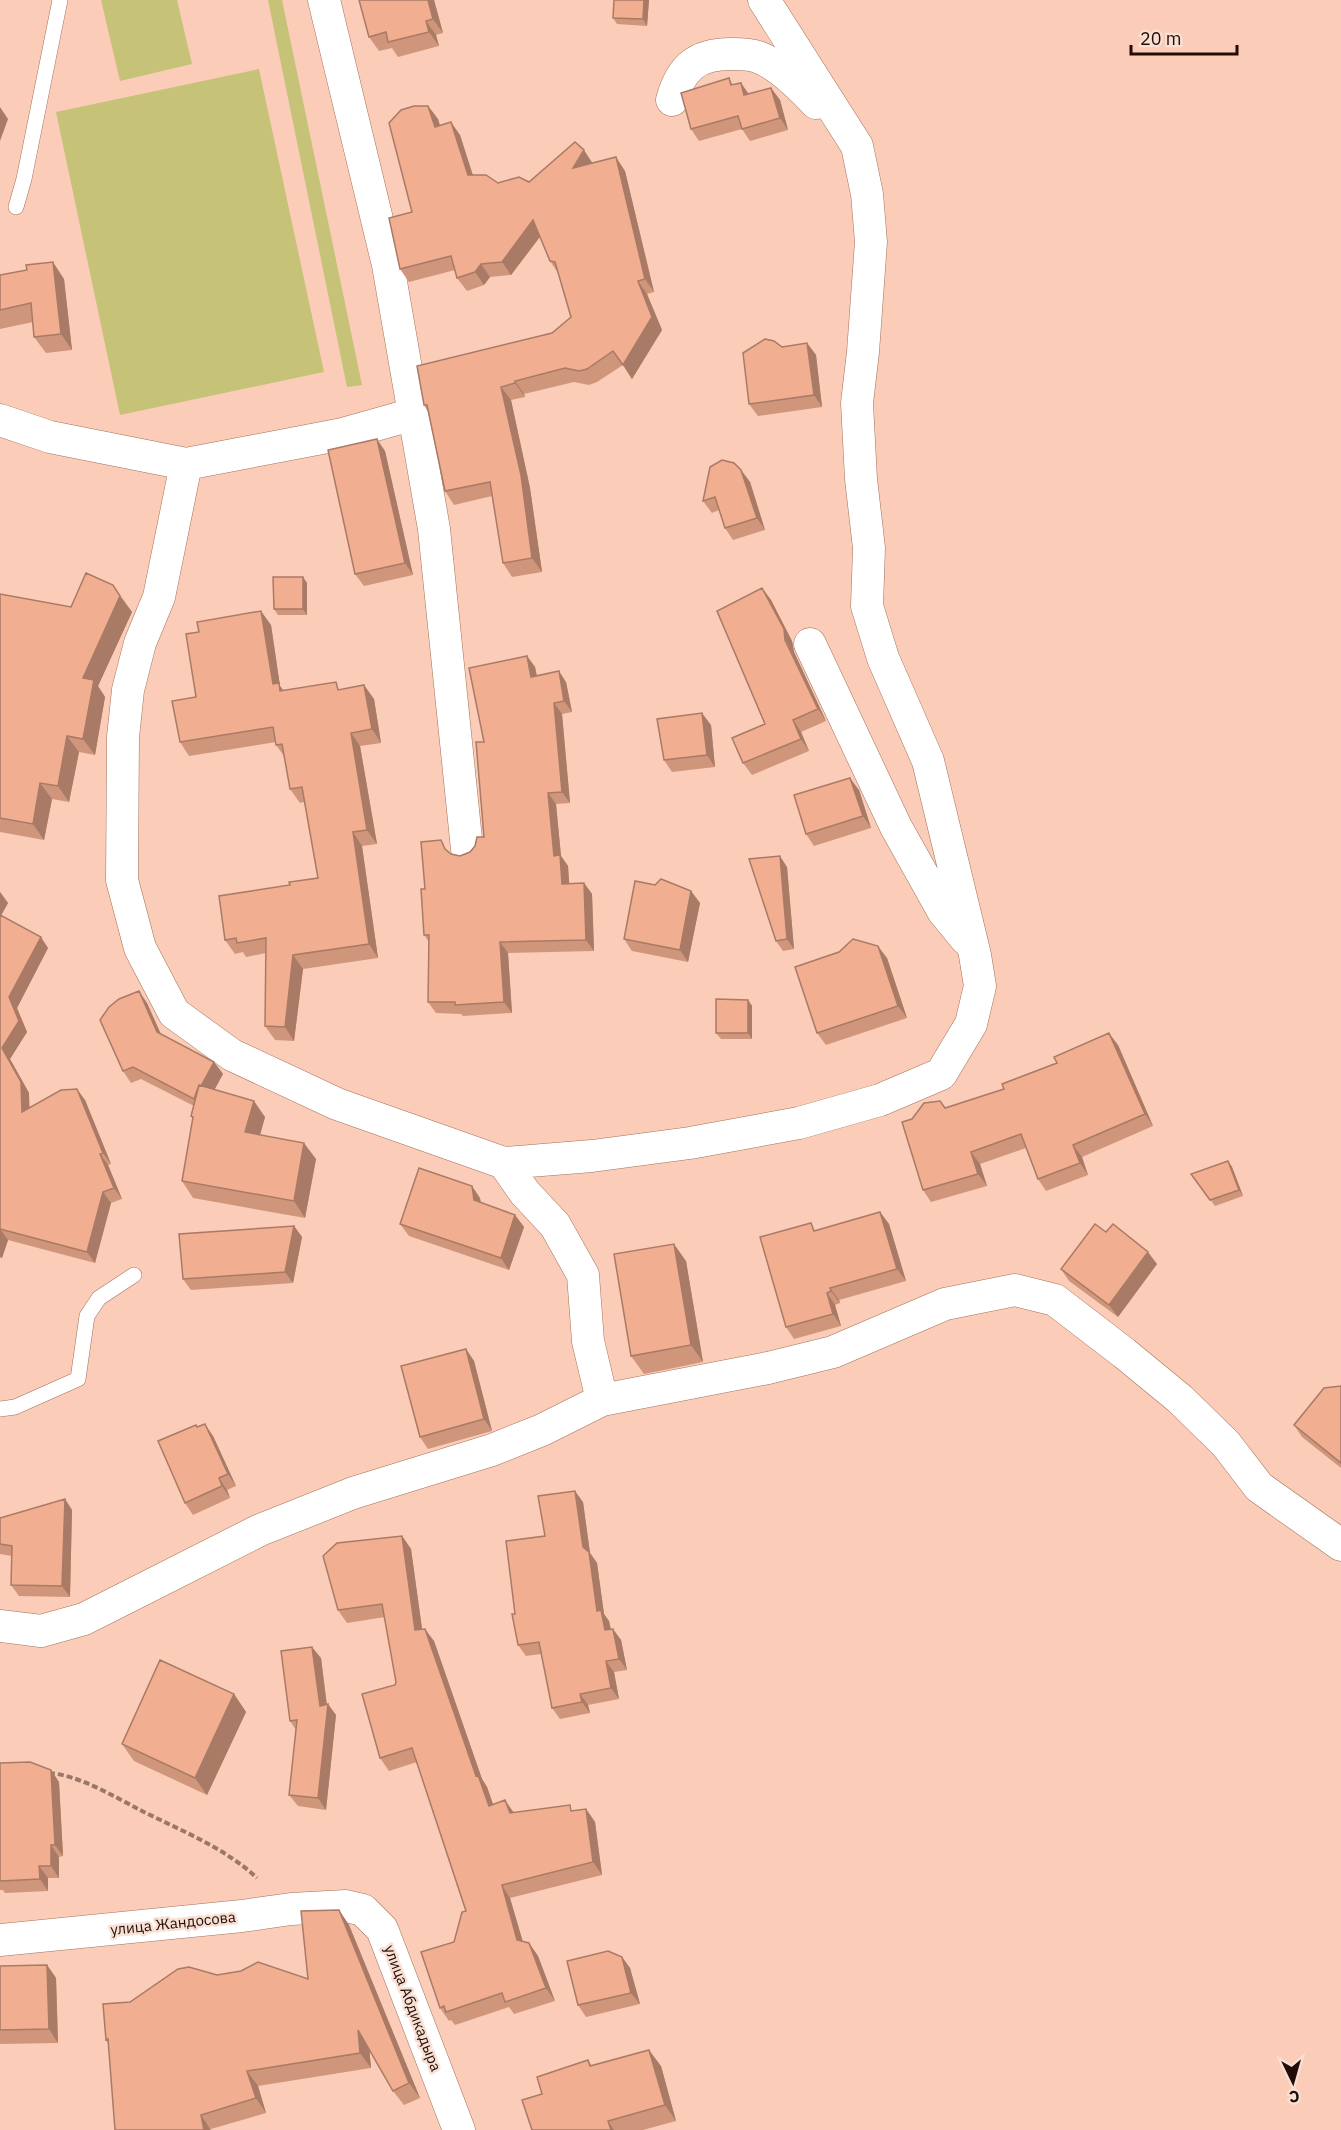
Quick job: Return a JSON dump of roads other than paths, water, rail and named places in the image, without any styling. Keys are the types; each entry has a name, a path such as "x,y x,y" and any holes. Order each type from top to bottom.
{"street":[{"path":"324,0 388,265 434,529 467,849"},
{"path":"186,465 159,597 140,643 128,690 123,737 122,880 140,948 174,1013 232,1055 337,1104 504,1163 592,1156 690,1143 799,1123 879,1100 941,1074 971,1024 980,986 975,955 928,761 883,658 867,606 869,548 861,479 857,404 871,242 867,194 857,146 764,0"},
{"path":"672,100 677,83 693,62 716,54 759,57 795,81 853,140"},
{"path":"0,420 50,437 186,465 343,434 414,414"},
{"path":"810,644 896,827 943,911 962,933 975,955"},
{"path":"504,1163 525,1194 555,1225 583,1275 588,1341 602,1400"},
{"path":"0,1626 41,1631 84,1619 260,1530 353,1493 492,1450 542,1430 602,1400 768,1368 833,1352 945,1304 1015,1290 1055,1300 1124,1353 1180,1399 1226,1444 1258,1487 1341,1545"},
{"name":"улица Жандосова","path":"0,1940 243,1916 291,1909 346,1906"},
{"name":"улица Абдикадыра","path":"346,1906 363,1910 382,1929 459,2130"}],"lane":[{"path":"16,207 24,179 60,0"},
{"path":"0,1409 15,1407 78,1379 87,1316 99,1298 134,1275"}]}
